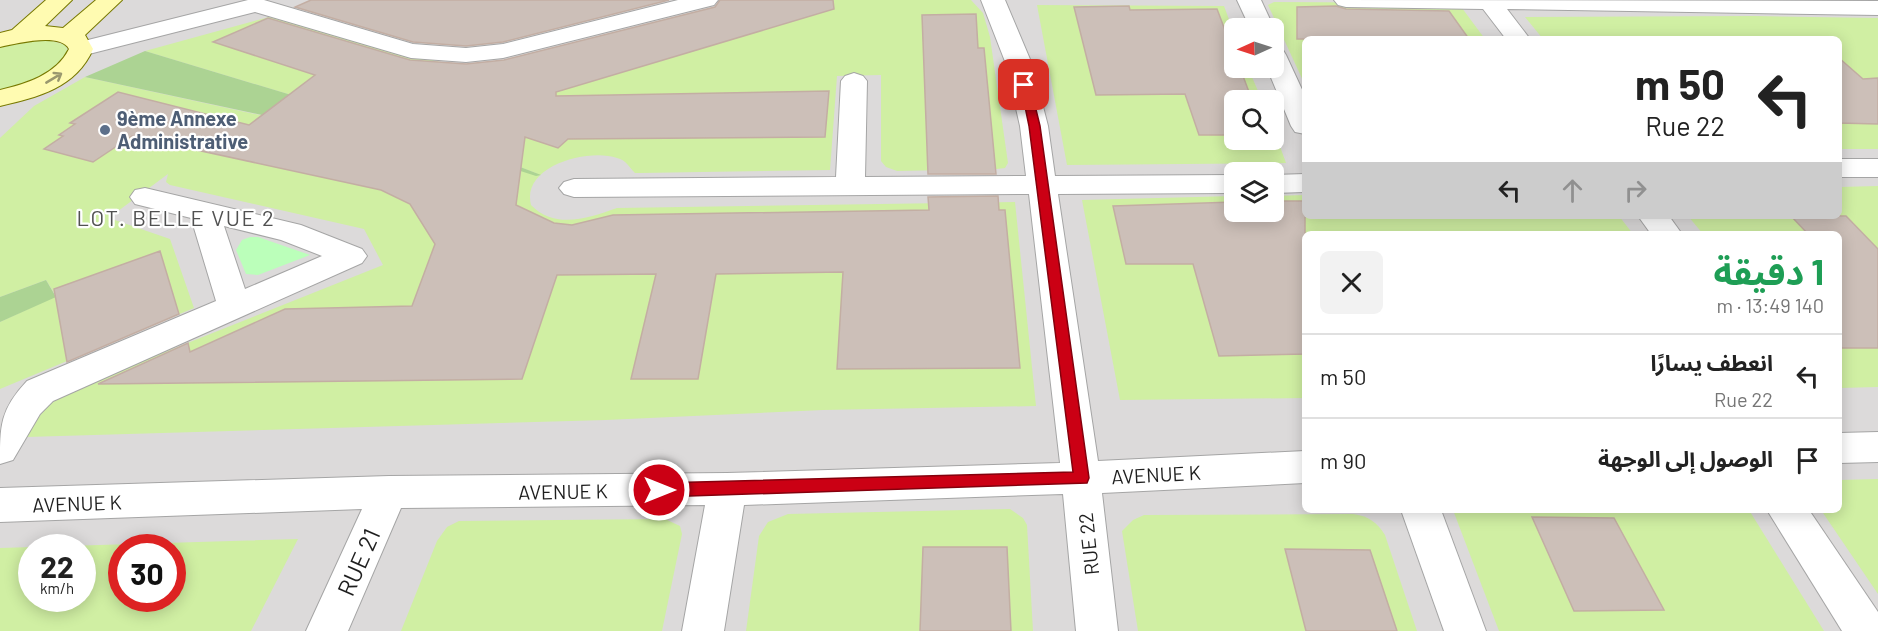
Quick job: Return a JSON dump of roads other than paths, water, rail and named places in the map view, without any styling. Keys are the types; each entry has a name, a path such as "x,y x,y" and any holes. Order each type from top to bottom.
{"main road":[{"path":"10,38 60,0"},
{"path":"75,43 110,0"},
{"path":"0,98 28,90 56,77 79,58 75,43 56,33 10,38"}],"street":[{"path":"75,43 266,3 411,51 466,55 502,51 706,0"},
{"name":"RUE 22","path":"993,0 1019,64 1034,126 1081,478 1097,631"},
{"path":"1249,0 1257,18"},
{"path":"1346,0 1821,3 1878,8"},
{"path":"1488,1 1516,36"},
{"path":"1284,78 1302,119"},
{"path":"850,188 854,81"},
{"path":"1842,168 1878,168"},
{"path":"1284,184 1302,183"},
{"path":"574,188 1224,184"},
{"path":"0,449 18,423 27,402 40,391 351,256 290,232 145,197"},
{"path":"204,211 234,306"},
{"path":"1655,219 1665,231"},
{"path":"1842,448 1878,447"},
{"name":"AVENUE K","path":"0,505 389,492 727,489 1081,478 1302,467"},
{"path":"703,631 727,489"},
{"name":"RUE 21","path":"327,631 389,492"},
{"path":"1422,513 1465,631"},
{"path":"1790,513 1866,631"}],"place":[{"name":"9ème Annexe Administrative","path":"105,130"}],"district":[{"name":"LOT. BELLE VUE 2","path":"176,217"}]}
